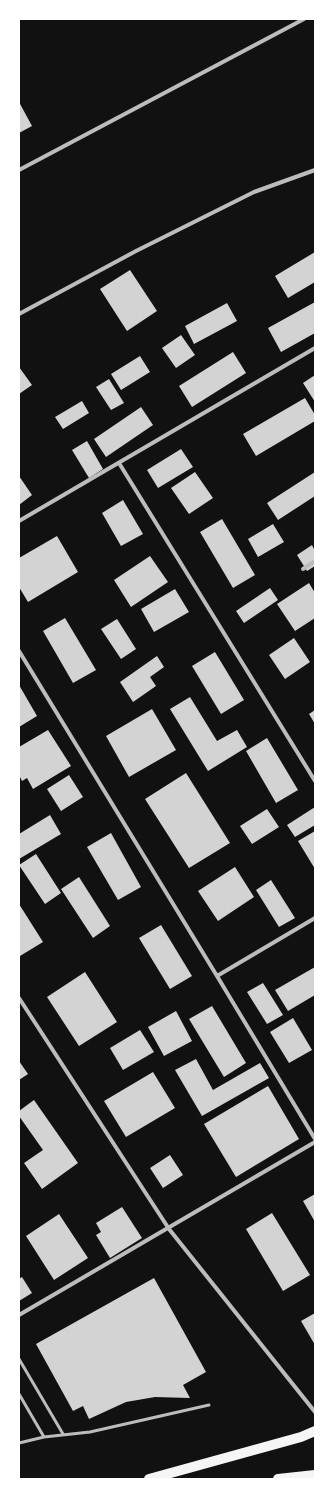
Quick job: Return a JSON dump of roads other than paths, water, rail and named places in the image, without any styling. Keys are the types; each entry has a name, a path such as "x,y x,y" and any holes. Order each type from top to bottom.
{"main road":[{"path":"149,1479 314,1434"},
{"path":"278,1479 315,1476"}],"street":[{"path":"19,170 304,19"},
{"path":"19,314 136,251 254,192 315,170"},
{"path":"19,521 315,348"},
{"path":"119,463 315,781"},
{"path":"303,569 315,562"},
{"path":"19,651 315,1140 169,1229 19,1315"},
{"path":"217,976 315,918"},
{"path":"19,998 169,1229 315,1412"}],"lane":[{"path":"19,1359 63,1434"},
{"path":"19,1394 44,1438"},
{"path":"19,1443 63,1434 90,1432 209,1406"}]}
